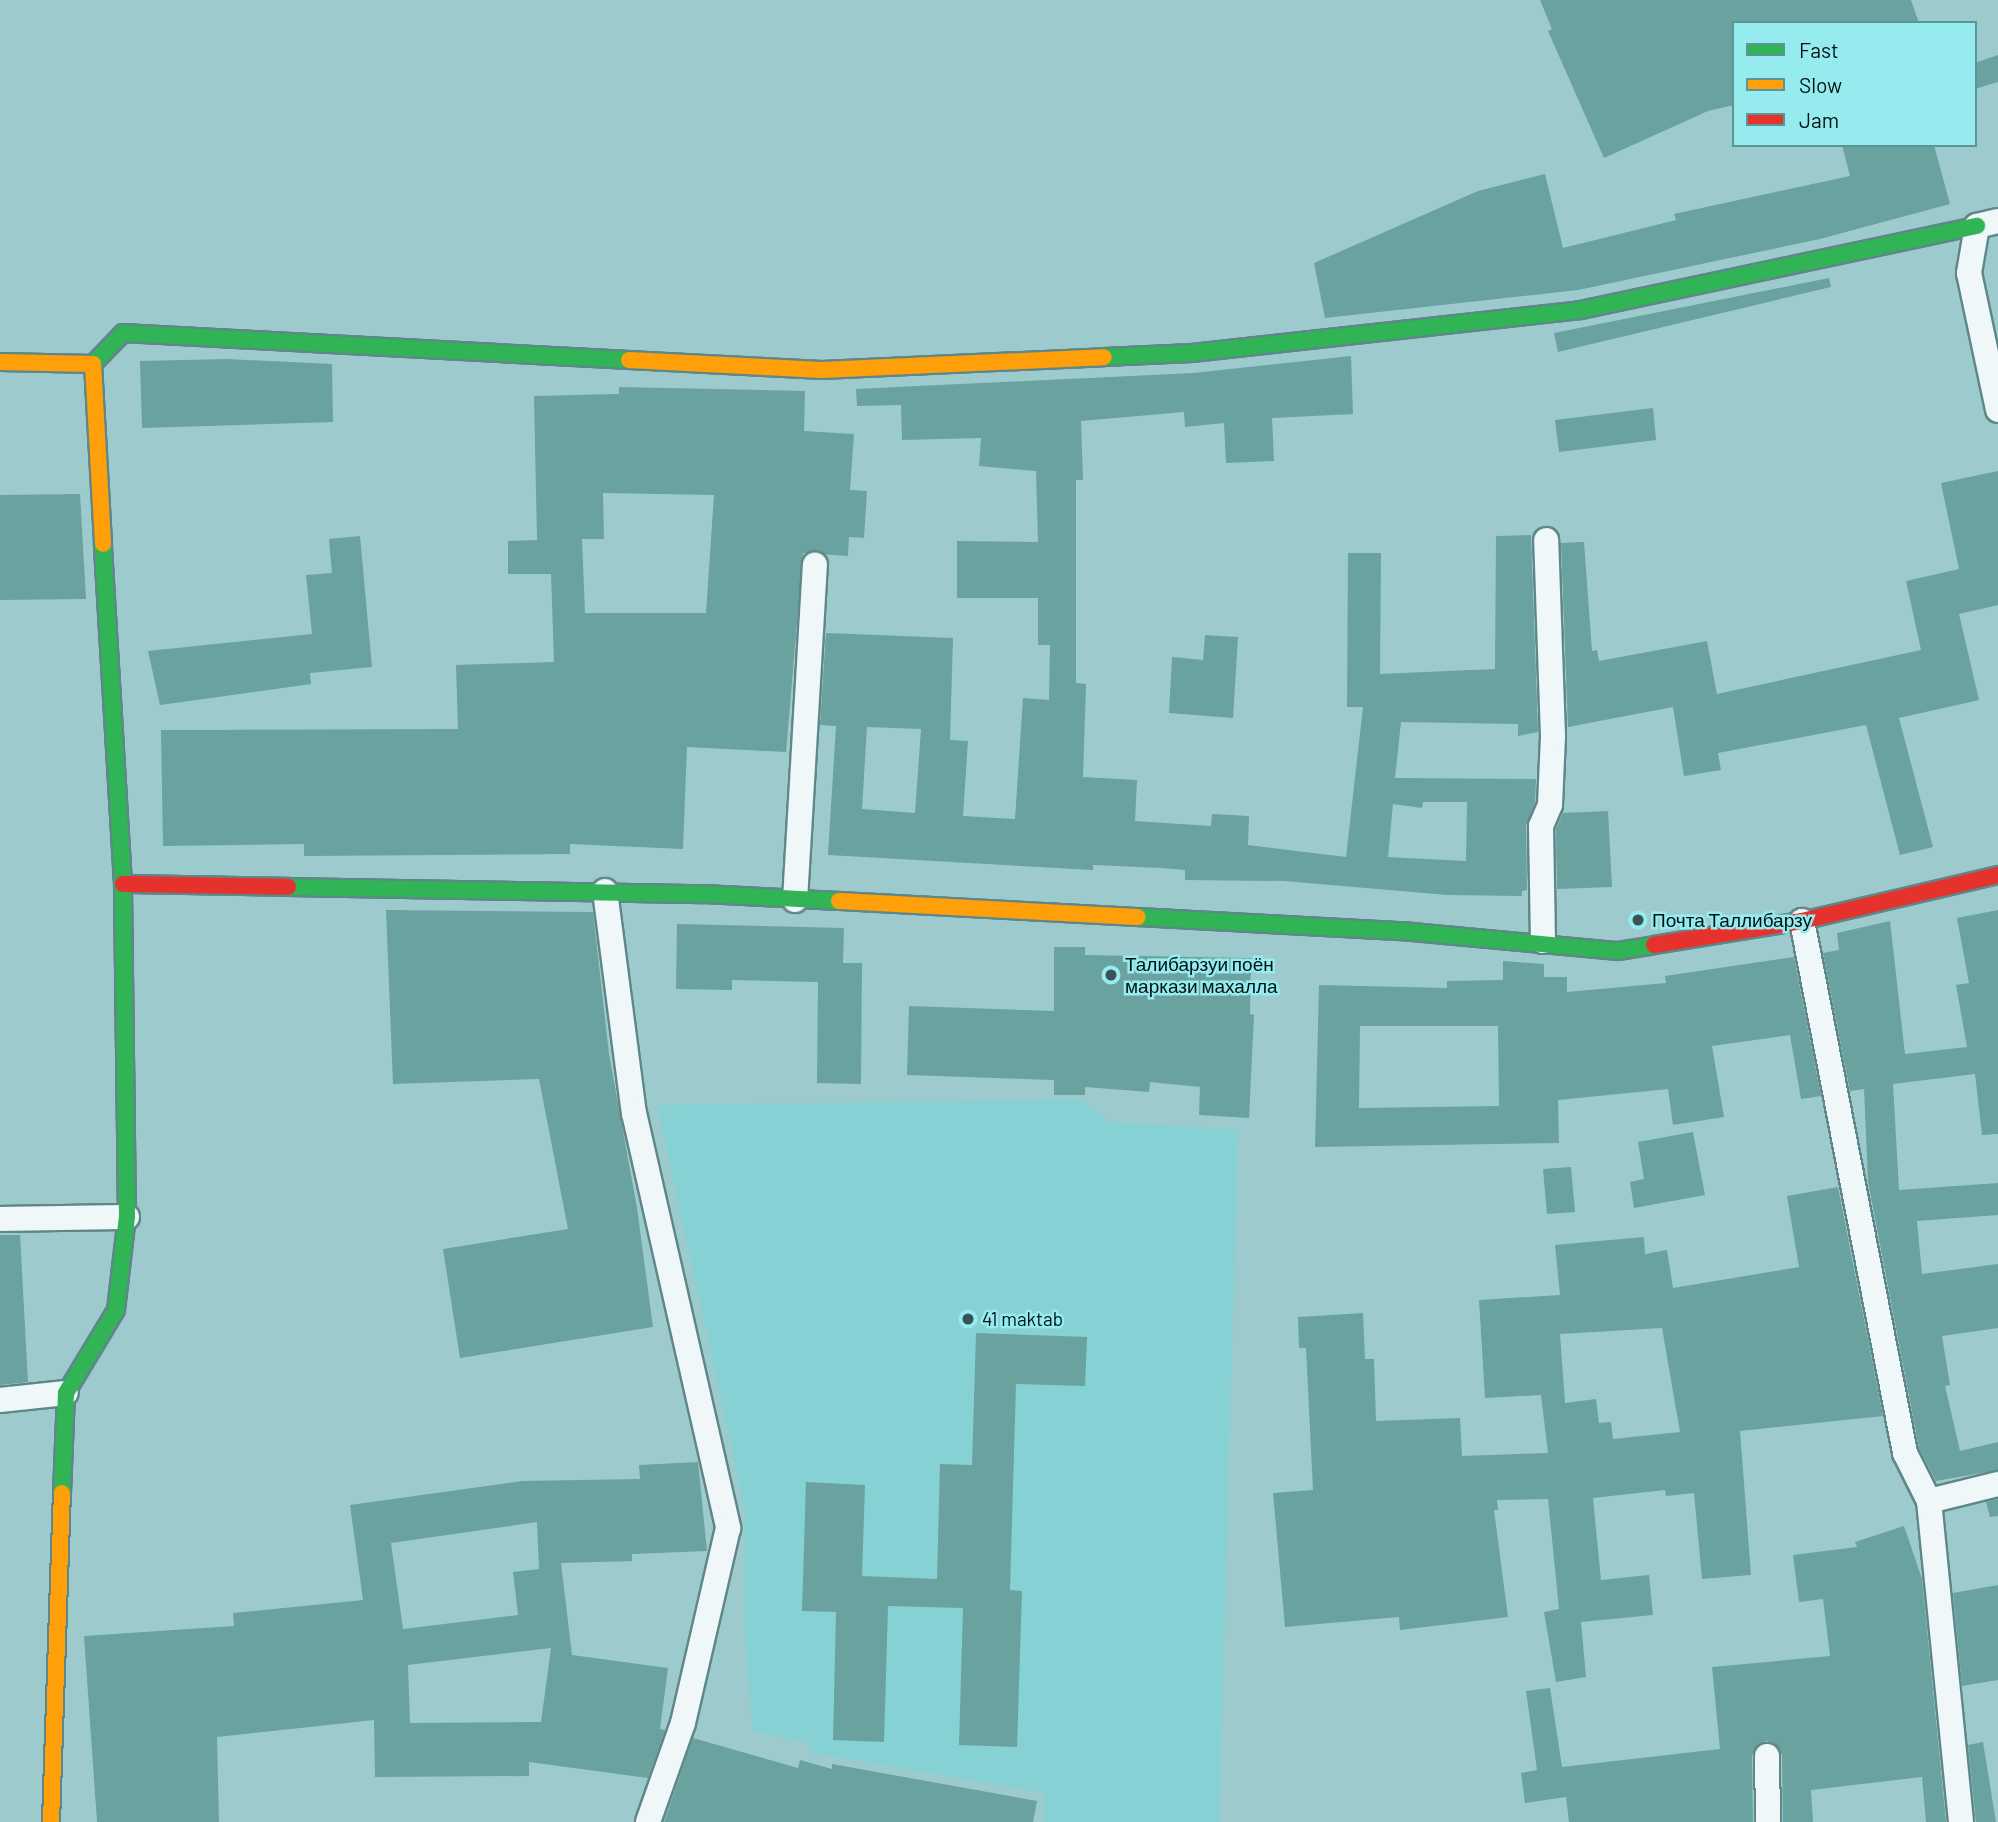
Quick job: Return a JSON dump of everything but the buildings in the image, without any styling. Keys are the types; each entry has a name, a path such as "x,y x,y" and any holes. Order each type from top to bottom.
{"street":[{"path":"0,362 93,364 123,333 822,370 1192,352 1581,310 1987,223"},
{"path":"1987,223 1969,273 1998,410"},
{"path":"51,1822 66,1393 116,1310 127,1217 123,884 93,364"},
{"path":"1543,941 1541,826 1550,806 1553,736 1546,540"},
{"path":"795,900 815,565"},
{"path":"123,884 605,891 1543,941 1618,951 1802,921 1998,875"},
{"path":"605,891 634,1113 728,1528 683,1723 648,1822"},
{"path":"1802,921 1905,1452 1928,1502 1961,1822"},
{"path":"0,1219 127,1217"},
{"path":"0,1400 66,1393"},
{"path":"1928,1502 1998,1484"},
{"path":"1767,1756 1768,1822"}],"shaded area":[{"name":"41 maktab","path":"1081,1100 1110,1122 1238,1130 1219,1822 1045,1822 1045,1793 809,1752 810,1743 753,1731 744,1624 745,1509 657,1105"}],"traffic: fast":[{"path":"1104,357 1192,353 1581,310 1977,226"},
{"path":"93,364 123,333 629,360"},
{"path":"62,1493 66,1393 116,1310 127,1217 123,884 103,544"},
{"path":"288,887 704,894 839,901"},
{"path":"1138,917 1412,932 1618,951 1654,945"}],"traffic: slow":[{"path":"629,360 822,370 1104,357"},
{"path":"0,362 93,364 103,544"},
{"path":"839,901 1138,917"},
{"path":"51,1822 62,1493"}],"traffic: jam":[{"path":"1654,945 1802,921 1998,875"},
{"path":"123,884 288,887"}],"place":[{"name":"Почта Таллибарзу","path":"1638,920"},
{"name":"Талибарзуи поён маркази махалла","path":"1111,975"},
{"name":"41 maktab","path":"968,1319"}]}
